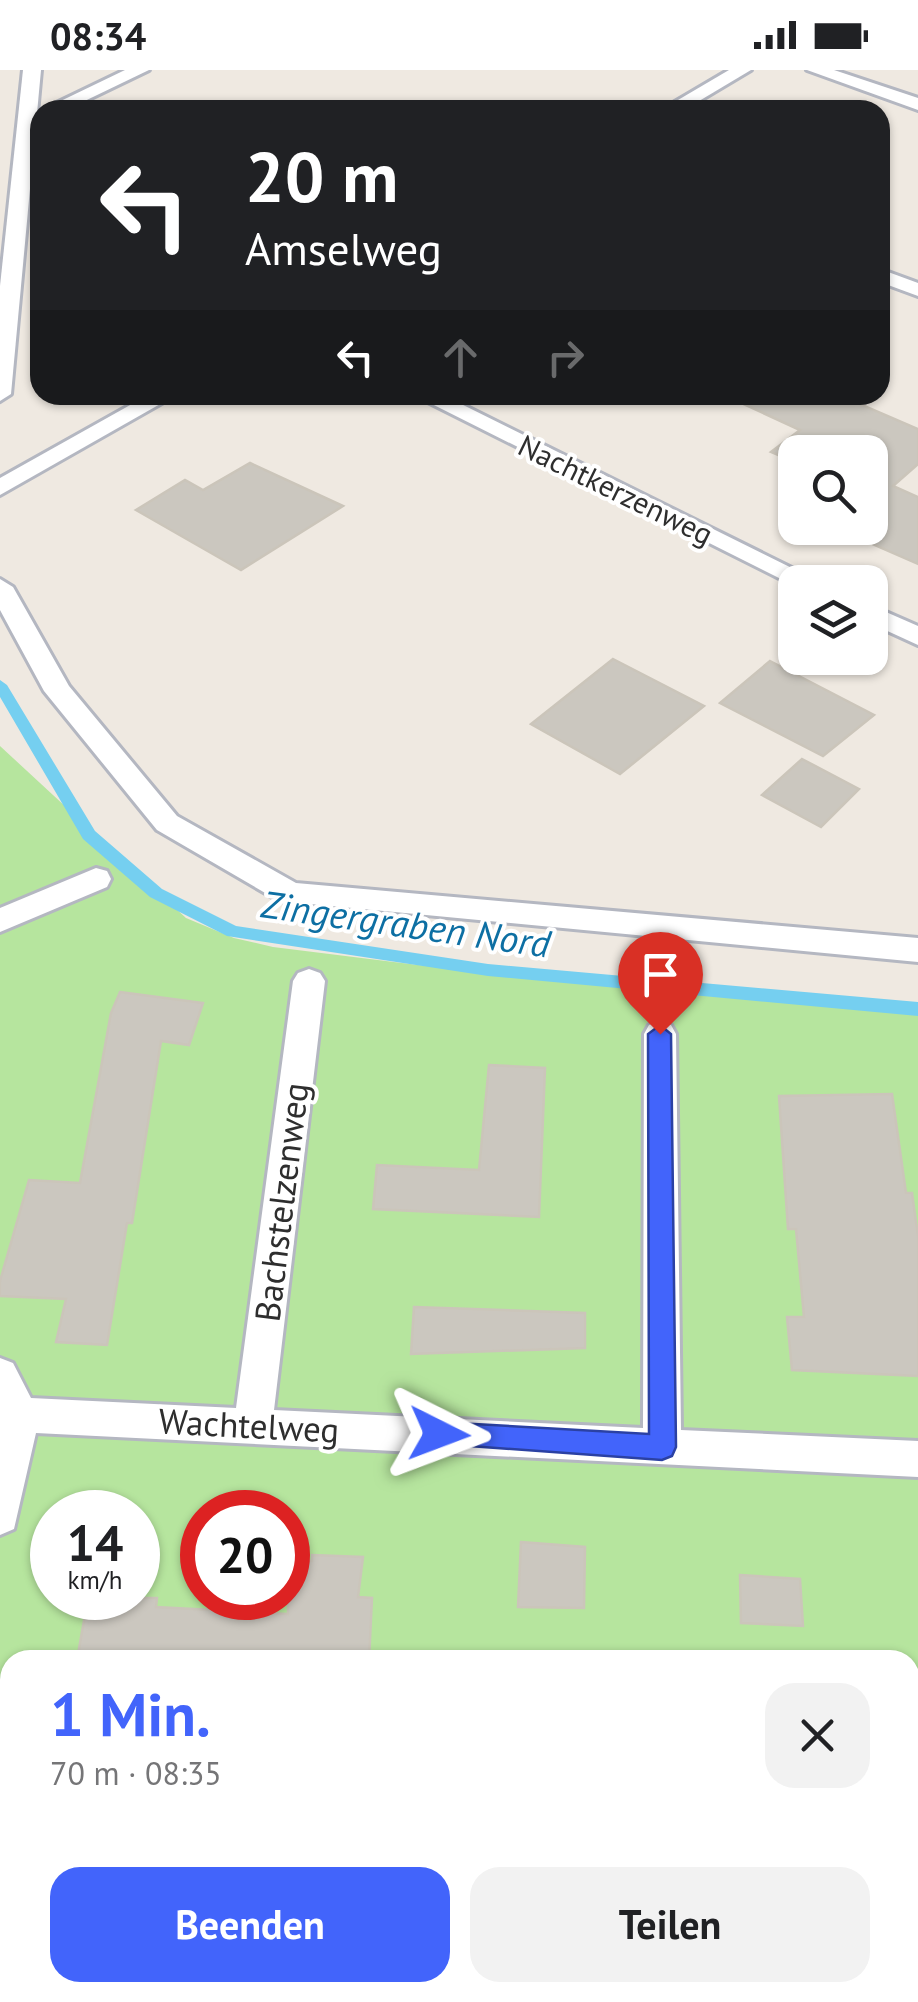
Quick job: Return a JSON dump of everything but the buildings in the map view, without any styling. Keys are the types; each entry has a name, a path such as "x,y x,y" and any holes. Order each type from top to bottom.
{"lane":[{"path":"32,70 33,100"},
{"path":"73,100 140,70"},
{"path":"688,100 742,70"},
{"path":"816,70 918,104"},
{"path":"0,394 30,150"},
{"path":"890,279 918,290"},
{"path":"0,488 147,405"},
{"name":"Nachtkerzenweg","path":"445,405 778,567"},
{"path":"0,587 58,691 166,823 290,894 918,950"},
{"path":"888,622 918,637"},
{"path":"0,920 96,879"},
{"name":"Bachstelzenweg","path":"253,1424 309,981"},
{"path":"660,1034 662,1447"},
{"path":"0,1375 10,1415 0,1516"},
{"name":"Wachtelweg","path":"10,1415 918,1459"}],"green space":[{"path":"0,746 186,918 234,938 273,947 418,965 918,1010 918,1650 0,1650"}],"waterway":[{"name":"Zingergraben Nord","path":"0,685 89,835 156,893 233,932 488,970 918,1009"}],"route":[{"path":"439,1434 662,1447 660,1034"}]}
